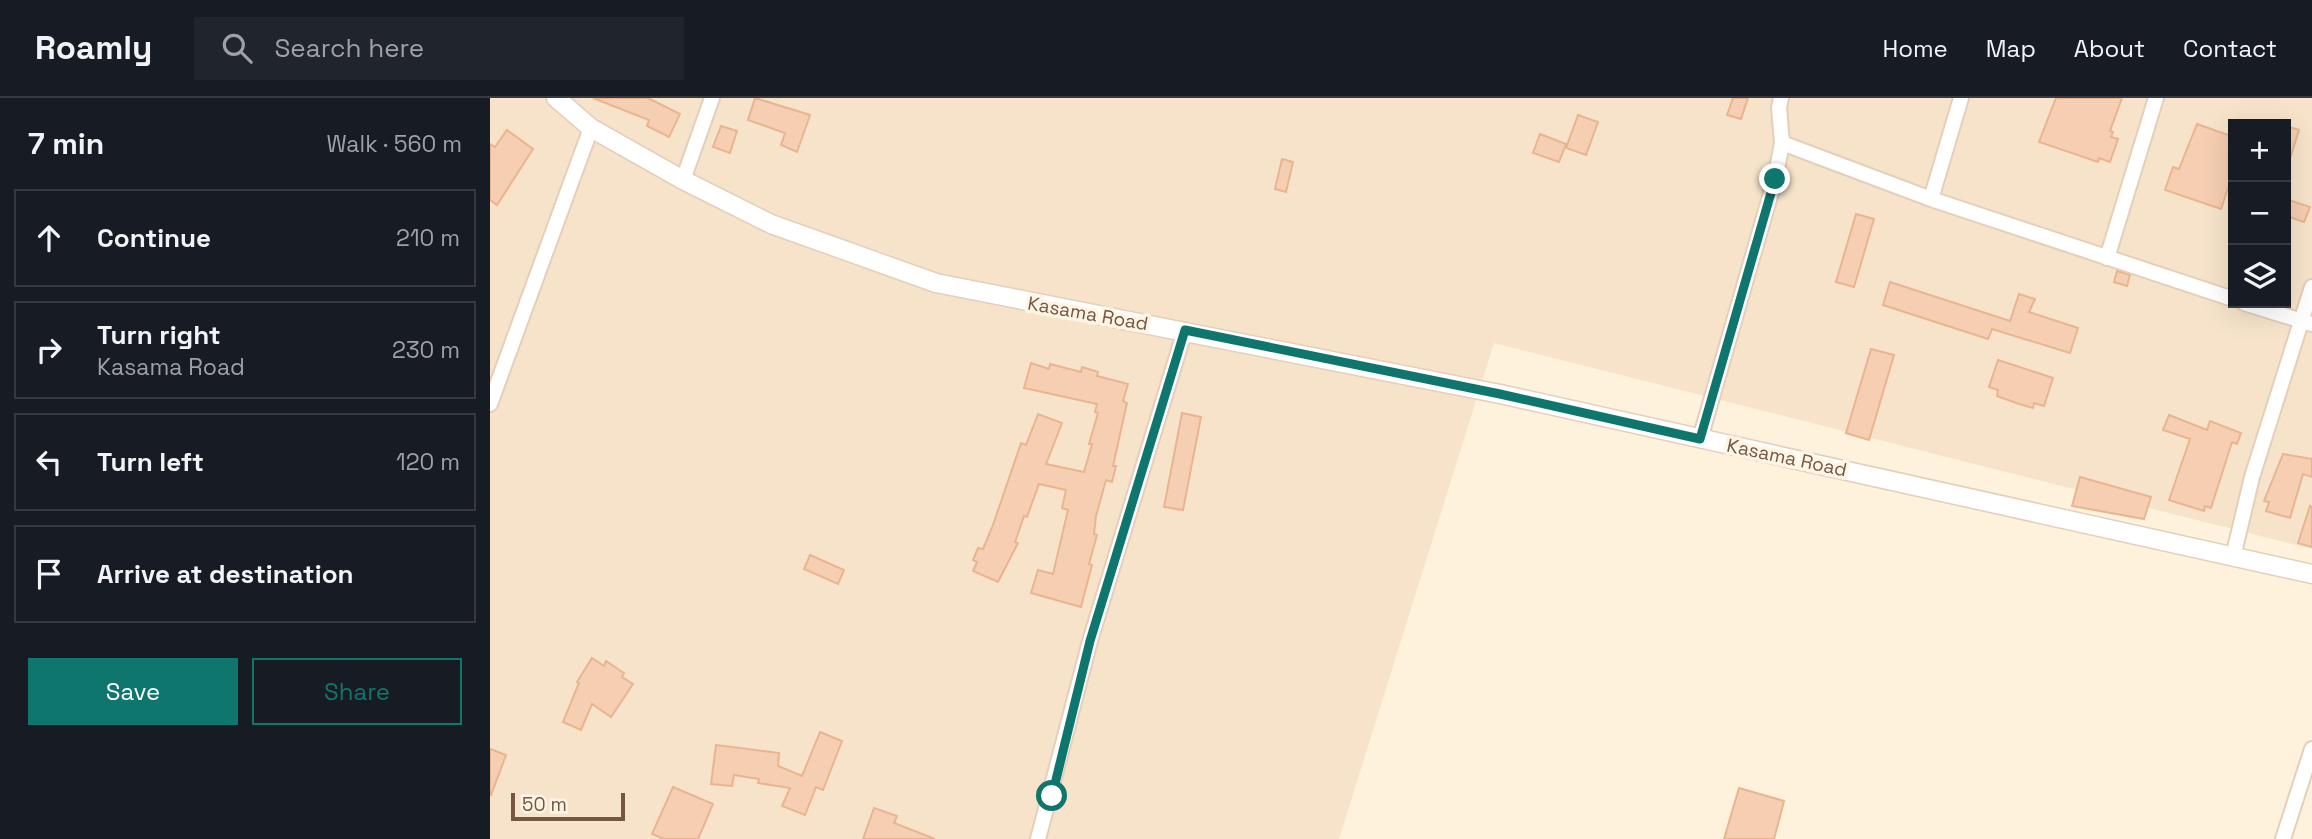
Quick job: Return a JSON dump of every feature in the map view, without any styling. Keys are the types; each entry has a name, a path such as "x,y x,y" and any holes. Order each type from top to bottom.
{"street":[{"name":"Kasama Road","path":"555,98 591,128 683,180 771,224 936,283 1500,394 1922,485 2312,574"},
{"path":"683,180 712,98"},
{"path":"1700,439 1775,179 1782,143 1779,108 1781,98"},
{"path":"1931,199 1961,98"},
{"path":"2107,258 2156,98"},
{"path":"490,404 591,128"},
{"path":"1782,143 1931,199 2228,297"},
{"path":"2233,557 2252,477 2306,322 2312,286"},
{"path":"2260,308 2306,322"},
{"path":"1038,839 1090,641 1185,330"},
{"path":"2283,839 2312,748"}],"shaded area":[{"path":"490,98 2312,98 2312,549 1494,343 1339,839 490,839"}],"building":[{"path":"593,98 648,98 680,114 669,137 647,126 649,120"},
{"path":"755,98 810,115 797,152 781,145 785,133 748,120"},
{"path":"1733,98 1748,98 1741,119 1727,115"},
{"path":"2056,98 2122,98 2110,131 2113,132 2111,137 2118,139 2110,162 2099,158 2098,162 2039,142"},
{"path":"1578,115 1598,122 1586,155 1566,148"},
{"path":"2197,124 2228,135 2228,188 2221,209 2165,190 2173,167 2179,169"},
{"path":"721,126 737,131 730,153 713,147"},
{"path":"2291,128 2299,130 2291,156"},
{"path":"507,130 533,149 497,205 490,200 490,144 495,147"},
{"path":"1540,134 1566,144 1559,162 1533,153"},
{"path":"1282,159 1293,162 1286,192 1275,189"},
{"path":"2291,201 2310,207 2304,222 2291,218"},
{"path":"1856,214 1874,219 1854,287 1836,282"},
{"path":"2117,271 2130,275 2127,286 2114,282"},
{"path":"1890,282 2010,321 2019,294 2035,299 2029,312 2078,328 2070,353 1992,329 1988,339 1883,305"},
{"path":"1871,349 1894,355 1869,440 1846,433"},
{"path":"1998,360 2053,378 2044,406 2034,403 2033,408 1997,396 1998,390 1989,387"},
{"path":"1031,363 1049,369 1050,364 1081,372 1082,367 1098,372 1097,376 1128,384 1123,401 1127,403 1113,466 1116,466 1112,482 1106,480 1096,516 1094,534 1097,535 1081,607 1031,593 1038,570 1053,574 1068,510 1062,508 1066,490 1039,484 1027,517 1024,516 1015,542 1018,543 998,582 973,571 977,562 973,560 978,548 983,549 993,525 1021,443 1026,445 1038,414 1062,423 1046,464 1084,472 1092,444 1089,444 1098,413 1095,412 1097,404 1024,388"},
{"path":"1182,413 1201,417 1183,510 1164,507"},
{"path":"2169,415 2207,430 2210,421 2241,433 2237,444 2232,442 2211,508 2205,506 2204,511 2169,500 2190,439 2163,430"},
{"path":"2283,454 2312,459 2312,477 2303,474 2290,518 2266,511 2269,502 2264,501"},
{"path":"2080,477 2151,497 2144,519 2072,506"},
{"path":"2310,506 2312,507 2312,547 2298,543"},
{"path":"810,555 844,570 838,584 804,569"},
{"path":"592,658 604,666 606,661 624,673 622,677 633,684 611,717 592,704 581,730 563,722 579,683 577,682"},
{"path":"820,732 842,741 823,790 816,787 805,815 782,806 790,788 758,783 759,779 734,775 732,786 711,784 716,745 779,753 778,766 802,776"},
{"path":"490,749 506,755 491,795 490,795"},
{"path":"673,787 713,804 698,839 664,839 652,834"},
{"path":"1739,788 1784,801 1774,839 1724,839"},
{"path":"874,808 897,816 894,823 935,839 863,839"}],"route":[{"path":"1052,796 1090,641 1185,330 1500,394 1700,439 1775,179"}]}
